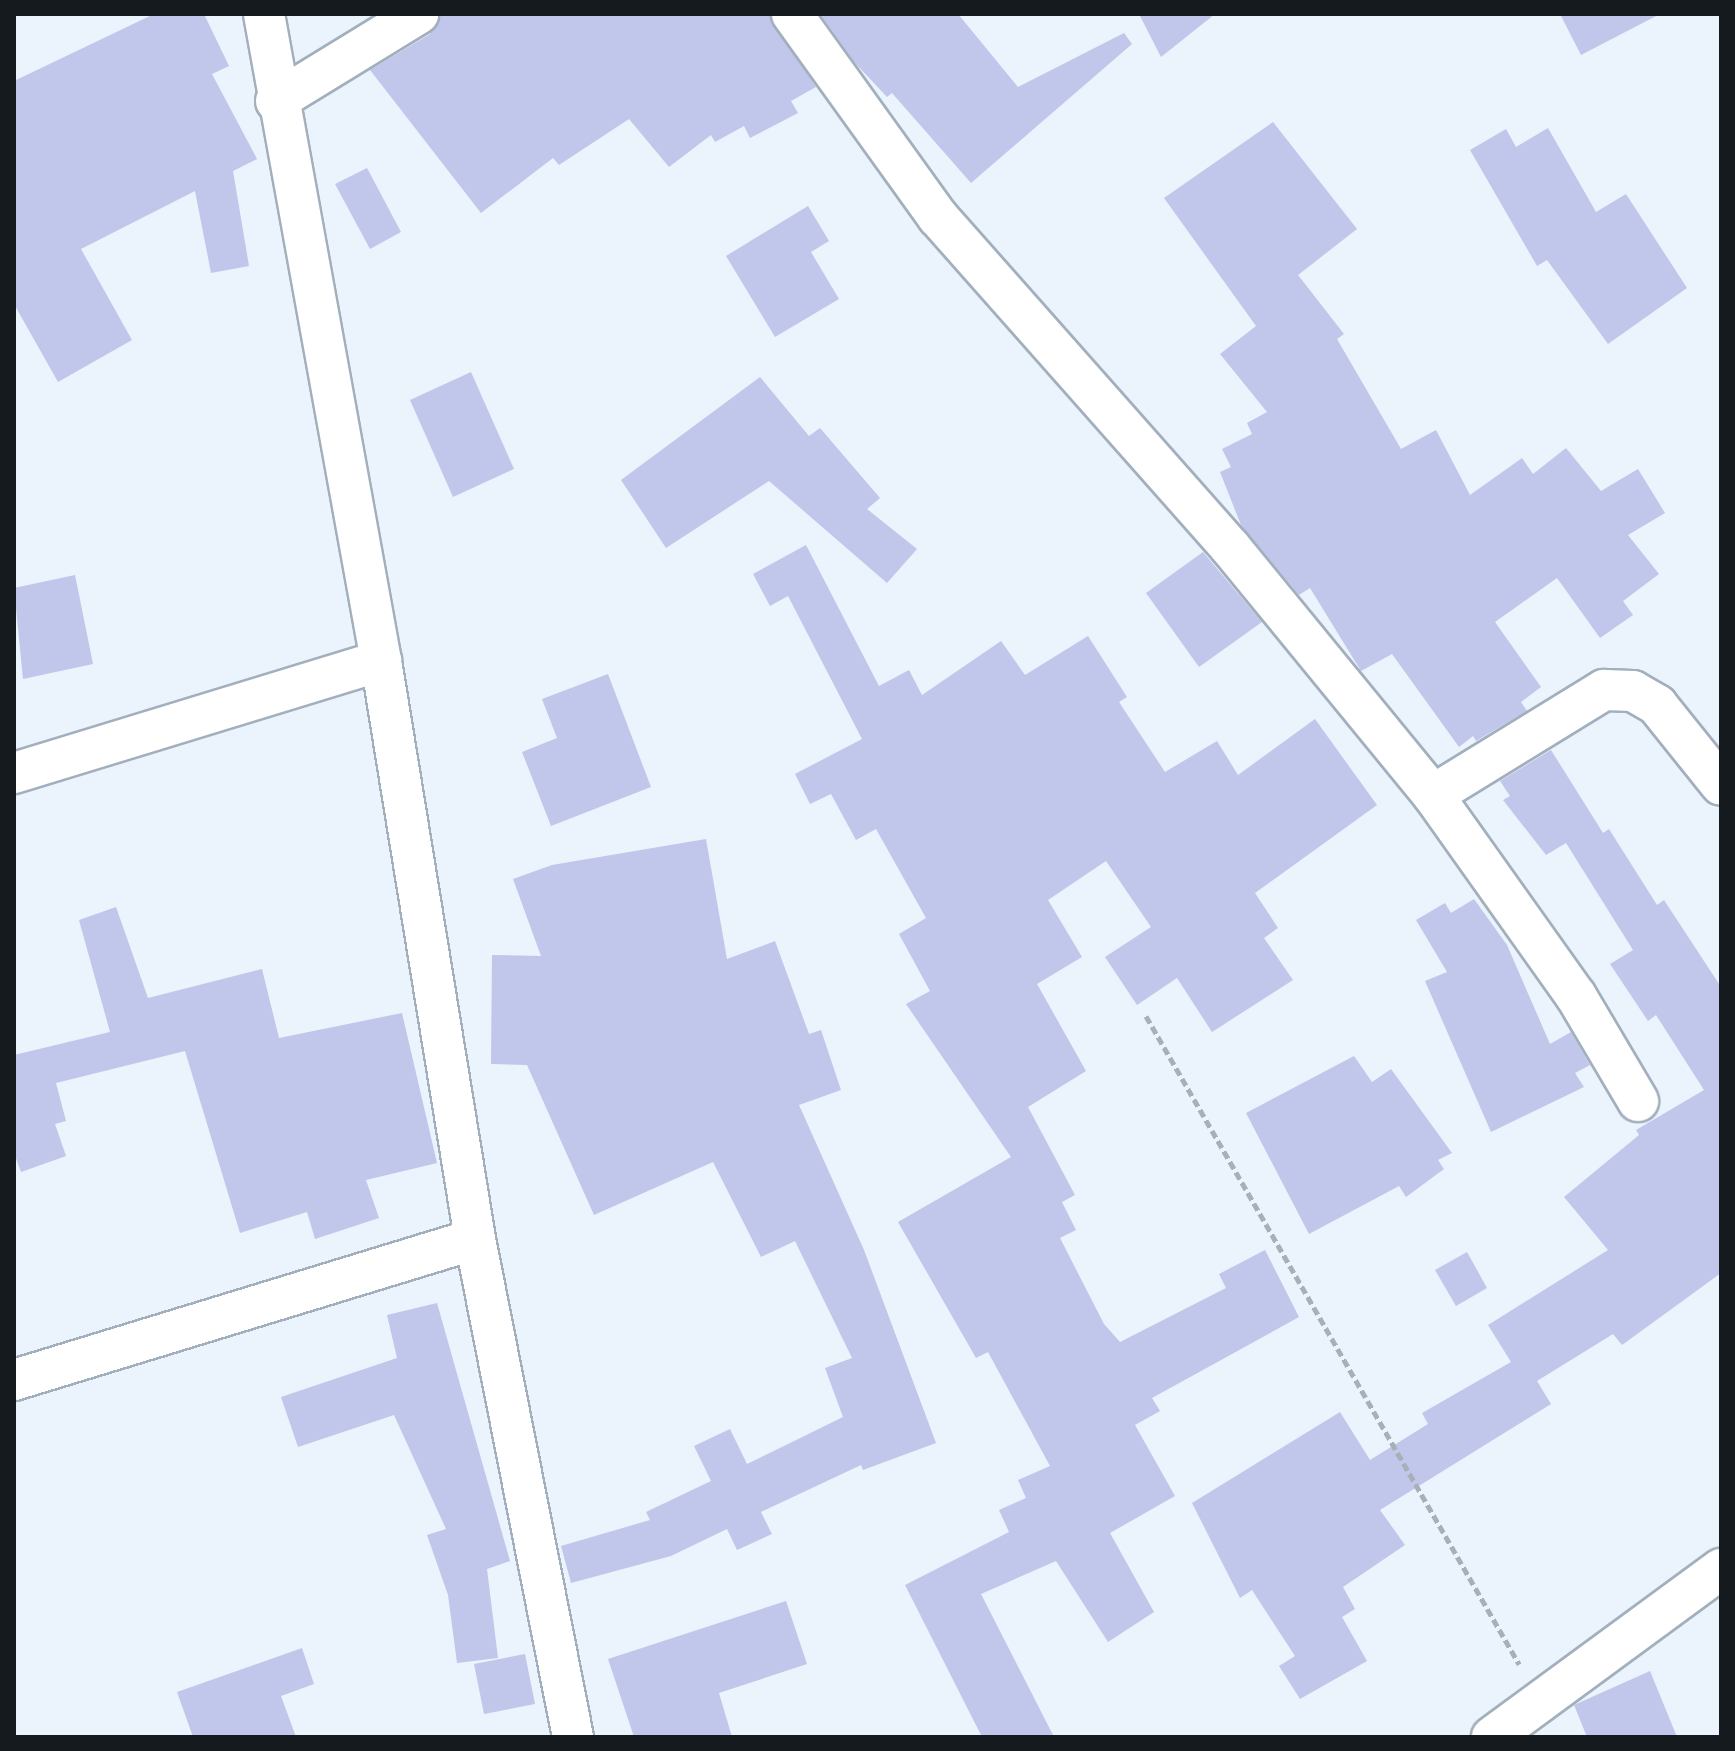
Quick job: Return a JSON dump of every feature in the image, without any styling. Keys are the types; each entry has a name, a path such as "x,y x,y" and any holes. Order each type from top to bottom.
{"street":[{"path":"264,14 276,101 381,661 475,1239 573,1737"},
{"path":"276,101 418,14"},
{"path":"792,14 938,217 1230,547 1433,795 1576,996 1638,1101"},
{"path":"14,773 381,661"},
{"path":"1433,795 1604,690 1633,691 1657,705 1721,785"},
{"path":"14,1380 475,1239"},
{"path":"1492,1737 1721,1569"}],"path":[{"path":"1146,1016 1541,1702"}],"building":[{"path":"154,14 204,14 229,66 212,74 257,159 233,171 249,266 211,273 195,191 81,249 132,340 58,382 14,304 14,81"},
{"path":"441,14 769,14 816,87 791,101 798,113 750,138 744,126 715,142 711,135 669,167 629,119 559,165 553,158 481,213 370,70 430,34"},
{"path":"820,14 958,14 1018,87 1124,33 1132,44 971,183 892,93 887,97 856,64"},
{"path":"1139,14 1215,14 1161,57"},
{"path":"1560,14 1660,14 1581,55"},
{"path":"1273,122 1357,229 1298,275 1344,334 1337,339 1401,449 1436,430 1470,495 1522,458 1533,474 1566,448 1601,491 1638,469 1665,513 1628,535 1659,574 1623,601 1633,615 1600,638 1557,578 1495,622 1541,687 1521,702 1527,711 1476,741 1473,736 1459,747 1392,654 1361,671 1310,588 1299,595 1241,525 1220,472 1231,467 1222,449 1252,434 1247,423 1267,412 1220,354 1256,326 1164,198"},
{"path":"1548,128 1596,212 1626,194 1687,288 1608,344 1547,260 1537,266 1470,150 1506,129 1516,147"},
{"path":"367,168 401,232 370,249 335,184"},
{"path":"808,206 829,241 811,252 839,299 775,337 726,256"},
{"path":"471,372 514,469 453,497 410,400"},
{"path":"760,377 809,436 820,428 880,498 867,509 917,549 887,583 769,481 666,548 621,480"},
{"path":"806,545 879,686 909,670 922,695 1001,641 1025,675 1088,636 1127,697 1119,702 1165,772 1217,741 1238,775 1315,719 1377,805 1255,893 1278,928 1264,938 1293,980 1212,1032 1177,978 1137,1005 1105,957 1151,927 1106,861 1048,900 1082,957 1037,984 1086,1071 1028,1107 1075,1195 1062,1202 1076,1230 1060,1238 1104,1324 1120,1342 1226,1288 1219,1274 1265,1250 1299,1317 1152,1398 1160,1411 1135,1425 1175,1496 1110,1533 1154,1612 1108,1642 1056,1561 981,1594 1054,1737 982,1737 905,1585 1009,1532 999,1510 1026,1498 1018,1480 1050,1466 988,1352 976,1358 898,1222 1011,1157 906,1004 930,991 899,934 926,918 876,829 856,840 831,794 810,804 795,774 862,739 788,596 770,606 753,574"},
{"path":"1203,552 1262,622 1199,667 1146,593"},
{"path":"75,575 93,664 23,679 14,588"},
{"path":"608,674 651,787 551,826 522,752 557,738 542,699"},
{"path":"1551,750 1603,833 1609,829 1657,905 1664,900 1721,987 1721,1273 1622,1345 1613,1334 1537,1381 1551,1404 1380,1510 1405,1545 1343,1587 1355,1609 1342,1617 1367,1661 1300,1699 1279,1666 1295,1656 1252,1590 1240,1598 1192,1503 1340,1412 1370,1460 1428,1424 1422,1413 1511,1362 1488,1325 1608,1250 1564,1197 1639,1135 1636,1130 1704,1090 1656,1015 1648,1021 1610,964 1633,950 1566,843 1546,855 1503,800 1510,796 1500,781"},
{"path":"706,839 727,959 775,941 809,1034 821,1030 841,1090 799,1105 864,1250 936,1443 863,1470 861,1465 761,1512 772,1534 737,1550 727,1529 671,1556 571,1583 561,1546 650,1520 646,1512 711,1481 694,1446 730,1429 747,1464 843,1417 825,1368 852,1358 795,1241 761,1257 713,1162 594,1215 527,1065 491,1064 492,955 541,956 513,879 552,865"},
{"path":"1474,899 1507,945 1550,1044 1571,1032 1590,1065 1575,1073 1584,1087 1491,1132 1425,981 1447,972 1416,920 1445,903 1451,913"},
{"path":"116,907 148,998 262,969 279,1038 402,1013 437,1163 366,1180 379,1218 315,1239 307,1212 240,1233 185,1051 56,1083 66,1121 55,1124 66,1156 21,1172 14,1153 14,1055 110,1032 79,920"},
{"path":"1354,1056 1372,1082 1391,1069 1452,1153 1438,1160 1444,1169 1406,1197 1399,1186 1309,1234 1246,1113"},
{"path":"1467,1252 1487,1288 1456,1306 1435,1270"},
{"path":"437,1303 510,1561 487,1569 498,1658 457,1663 448,1595 427,1535 446,1529 394,1415 298,1447 281,1397 397,1358 387,1315"},
{"path":"786,1601 807,1664 719,1693 732,1737 634,1737 608,1659"},
{"path":"302,1648 314,1684 281,1696 296,1737 193,1737 177,1692"},
{"path":"525,1654 535,1704 484,1714 474,1664"},
{"path":"1650,1671 1677,1737 1587,1737 1574,1705"}]}
